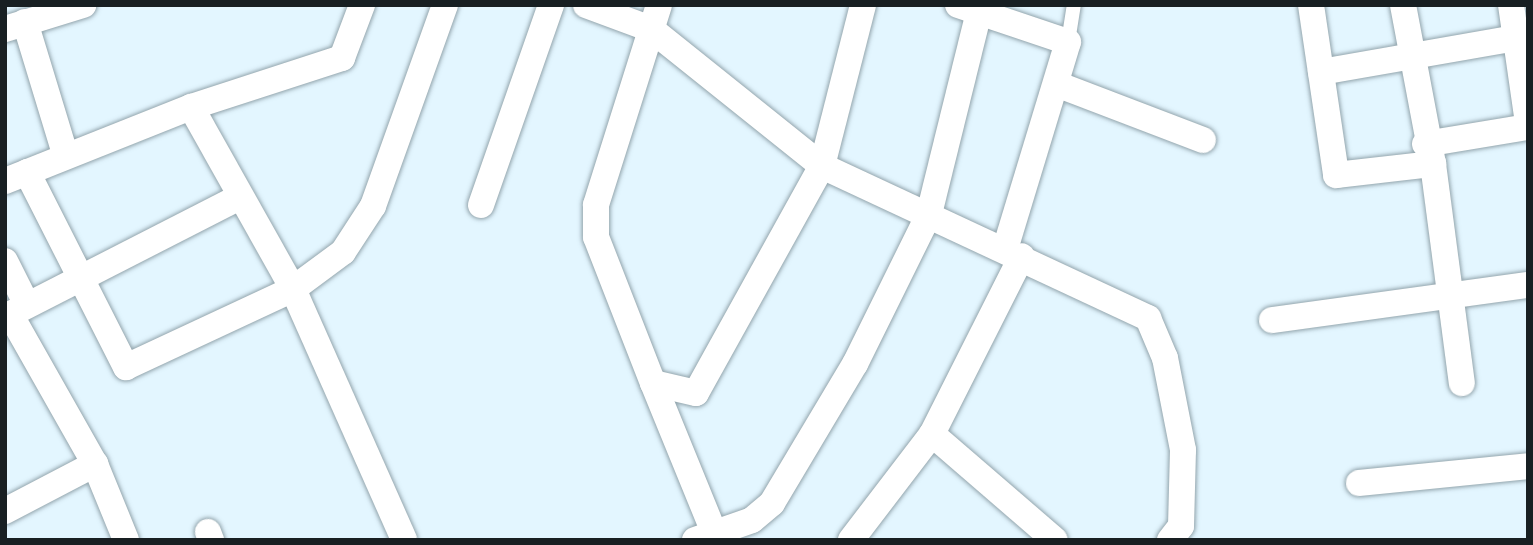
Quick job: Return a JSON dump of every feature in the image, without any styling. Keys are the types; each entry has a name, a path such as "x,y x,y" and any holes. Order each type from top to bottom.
{"street":[{"path":"65,154 15,26 83,5"},
{"path":"362,5 342,58 191,107 65,154 16,176 79,278 126,367 293,289 344,252 360,231 445,5"},
{"path":"481,205 551,5"},
{"path":"586,5 655,17 821,166 1014,253 1148,318 1165,358 1183,450 1181,526 1170,540"},
{"path":"653,383 696,393 821,166 863,5"},
{"path":"1311,5 1336,176 1429,154 1528,125 1522,37 1511,5"},
{"path":"1403,5 1409,58 1429,154 1462,383"},
{"path":"655,17 596,205 596,237 709,538 752,520 790,477 929,214 969,9 1068,42 1014,253 932,434 851,540"},
{"path":"1321,72 1522,37"},
{"path":"1059,85 1203,140"},
{"path":"191,107 293,289 404,540"},
{"path":"14,312 240,197"},
{"path":"5,261 14,312 95,464 126,540"},
{"path":"1272,320 1528,285"},
{"path":"932,434 1055,540"},
{"path":"5,511 95,464"},
{"path":"1359,484 1528,466"}],"lane":[{"path":"1068,42 1074,5"}]}
